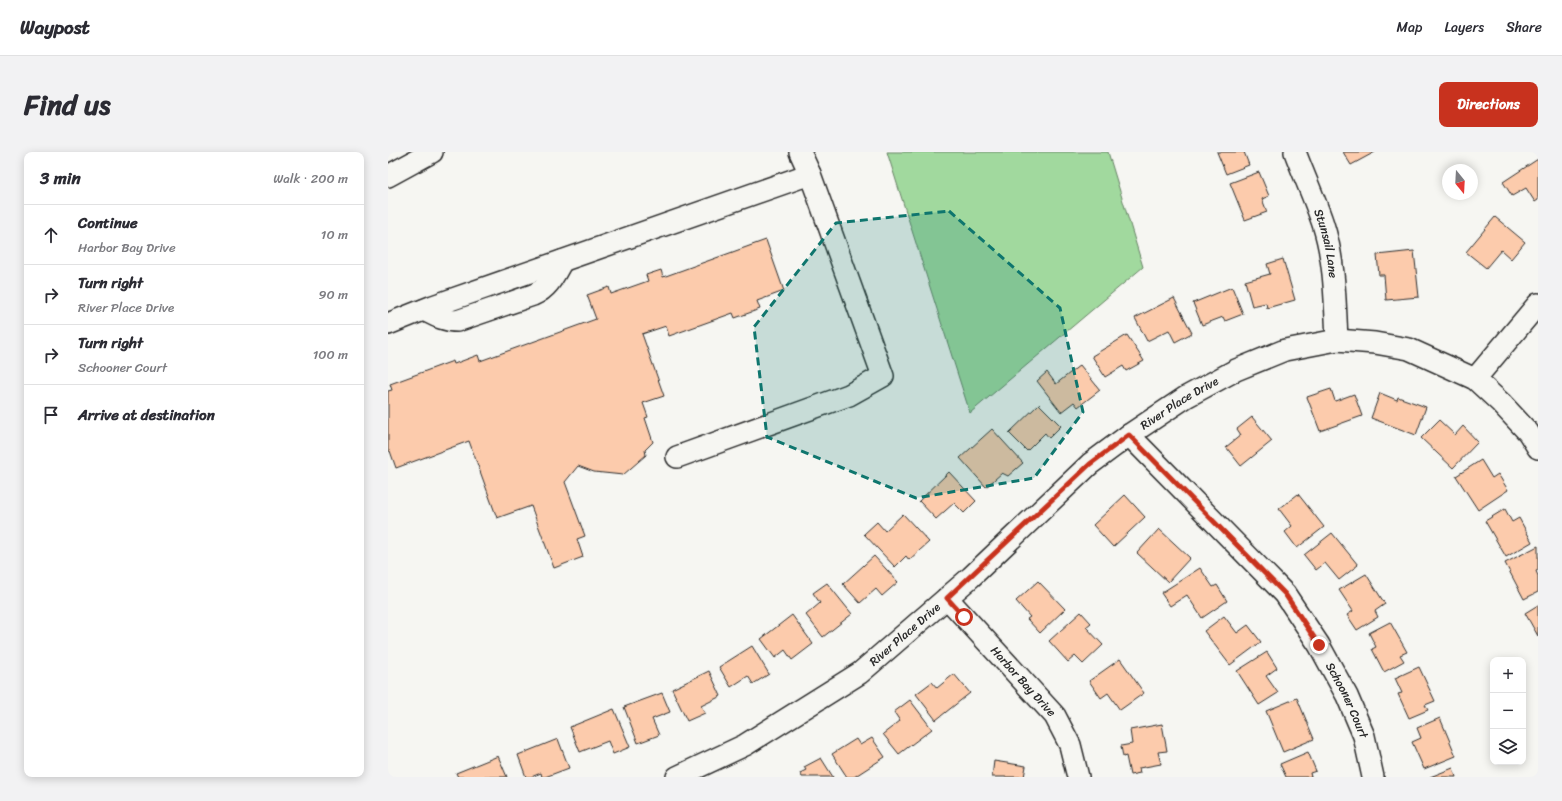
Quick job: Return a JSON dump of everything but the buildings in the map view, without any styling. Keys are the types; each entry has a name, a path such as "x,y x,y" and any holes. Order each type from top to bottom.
{"street":[{"path":"388,176 432,152"},
{"path":"677,456 849,395 883,376 810,174 800,152"},
{"name":"Stunsail Lane","path":"1294,152 1323,224 1329,250 1334,278 1337,340"},
{"path":"388,324 810,174"},
{"path":"1475,379 1538,304"},
{"name":"River Place Drive","path":"677,777 745,745 860,673 947,598 1090,464 1129,435 1186,397 1236,370 1285,350 1337,340 1375,343 1409,348 1475,379 1507,408 1528,432 1538,448"},
{"name":"Schooner Court","path":"1129,435 1285,594 1319,645 1347,696 1364,736 1373,777"},
{"name":"Harbor Bay Drive","path":"947,598 1055,716 1070,745 1078,777"}],"highlighted area":[{"path":"949,211 1060,308 1083,412 1034,478 916,498 767,437 754,327 836,223"}],"green space":[{"path":"887,152 1108,152 1143,267 970,413"}],"route":[{"path":"964,617 947,598 1090,464 1129,435 1285,594 1319,645"}]}
